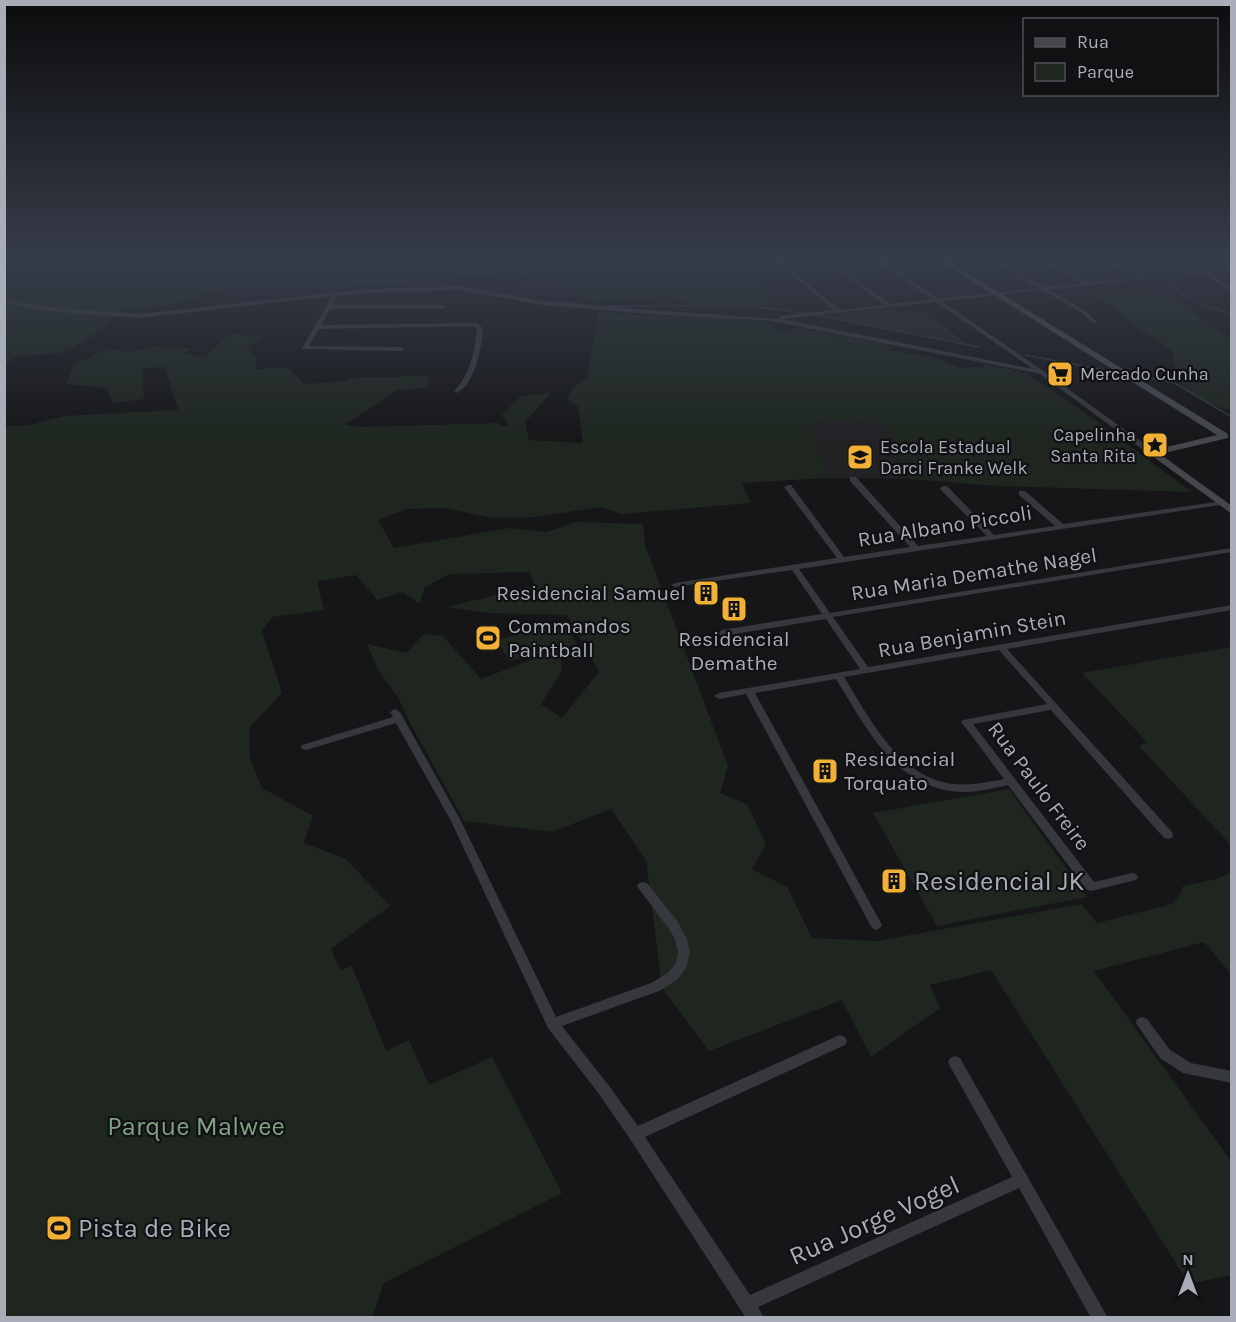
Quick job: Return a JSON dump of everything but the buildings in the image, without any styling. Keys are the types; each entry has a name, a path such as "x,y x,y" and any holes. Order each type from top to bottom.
{"main road":[{"path":"1039,321 1229,436"},
{"path":"1153,453 1229,436"},
{"path":"1153,453 1232,511"}],"street":[{"path":"321,321 304,348 401,349"},
{"path":"780,321 1041,372"},
{"path":"967,321 1153,453"},
{"path":"317,327 410,327 465,323 480,326 480,336 466,381 457,391"},
{"path":"853,479 916,549"},
{"path":"788,487 842,560"},
{"path":"944,489 993,538"},
{"path":"1022,493 1061,527"},
{"name":"Rua Albano Piccoli","path":"675,585 1220,503"},
{"name":"Rua Maria Demathe Nagel","path":"722,633 1232,550"},
{"path":"794,567 866,671"},
{"name":"Rua Benjamin Stein","path":"719,696 1232,607"},
{"path":"1002,648 1168,835"},
{"path":"839,676 892,756 906,770 919,778 941,786 961,789 1011,782"},
{"path":"749,691 876,925"},
{"name":"Rua Paulo Freire","path":"1053,706 966,722 1092,887 1132,877"},
{"path":"306,747 397,716 456,821 553,1024 604,1090 756,1317"},
{"path":"553,1024 656,987 671,980 681,970 686,959 683,943 673,925 643,886"},
{"path":"1142,1023 1165,1054 1188,1069 1232,1077"},
{"path":"634,1134 840,1041"},
{"path":"955,1062 1100,1317"},
{"name":"Rua Jorge Vogel","path":"747,1304 1021,1180"}],"shaded area":[{"path":"845,321 936,321 970,345"},
{"name":"Escola Estadual Darci Franke Welk","path":"826,420 875,422 889,427 905,477 909,479 827,478 817,436 797,430"}],"green space":[{"path":"5,321 109,321 75,347 60,353 19,357 5,365"},
{"name":"Parque Malwee","path":"597,321 756,321 772,323 777,331 790,334 797,328 895,346 891,350 817,338 935,358 960,368 983,367 985,364 1026,373 1095,420 1192,492 998,486 909,479 905,477 889,427 874,422 826,420 798,430 817,436 827,478 742,483 750,503 622,514 601,507 537,517 492,518 444,508 407,509 378,520 394,548 509,528 546,532 576,522 643,524 645,545 728,766 720,793 747,804 766,844 752,869 787,887 812,938 877,941 1082,904 1097,923 1172,904 1183,886 1217,879 1231,872 1231,974 1204,942 1094,971 1231,1161 1231,1275 1189,1284 991,970 930,985 940,1008 871,1057 842,1000 709,1051 662,988 646,860 611,809 552,832 464,821 399,699 377,668 367,644 406,653 424,634 443,636 481,679 560,649 562,671 541,704 562,718 599,672 567,615 488,613 446,607 534,586 530,572 449,574 425,587 419,604 403,592 377,600 356,575 317,581 324,610 272,617 262,631 282,693 249,728 250,759 262,788 313,816 304,843 346,859 390,906 331,949 340,970 352,966 386,1051 409,1040 429,1085 492,1057 562,1193 384,1283 372,1317 5,1317 4,426 26,426 64,416 178,410 165,367 142,368 144,399 114,403 106,388 66,384 74,364 110,348 130,353 152,346 193,348 184,353 204,358 229,334 266,335 247,348 257,358 256,369 289,368 304,384 347,381 350,378 429,376 427,388 397,390 345,425 361,427 499,423 502,427 509,425 502,415 521,396 551,393 525,422 529,440 583,443 578,407 567,399 572,388 587,379"},
{"path":"1129,321 1204,321 1231,340 1231,408 1227,410 1197,398 1178,382 1172,350"},
{"path":"564,623 577,644 509,661 497,640"},
{"path":"1232,647 1231,845 1139,746 1147,742 1082,673"},
{"path":"1009,789 1087,897 937,926 873,813"}],"waterway":[{"path":"845,321 979,347"},
{"path":"1025,355 1115,372"},
{"path":"1130,374 1175,383"},
{"path":"1175,383 1232,417"}],"place":[{"name":"Mercado Cunha","path":"1060,374"},
{"name":"Capelinha Santa Rita","path":"1155,445"},
{"name":"Escola Estadual Darci Franke Welk","path":"860,457"},
{"name":"Residencial Samuel","path":"706,593"},
{"name":"Residencial Demathe","path":"734,609"},
{"name":"Commandos Paintball","path":"488,638"},
{"name":"Residencial Torquato","path":"825,771"},
{"name":"Residencial JK","path":"894,881"},
{"name":"Pista de Bike","path":"59,1228"}]}
